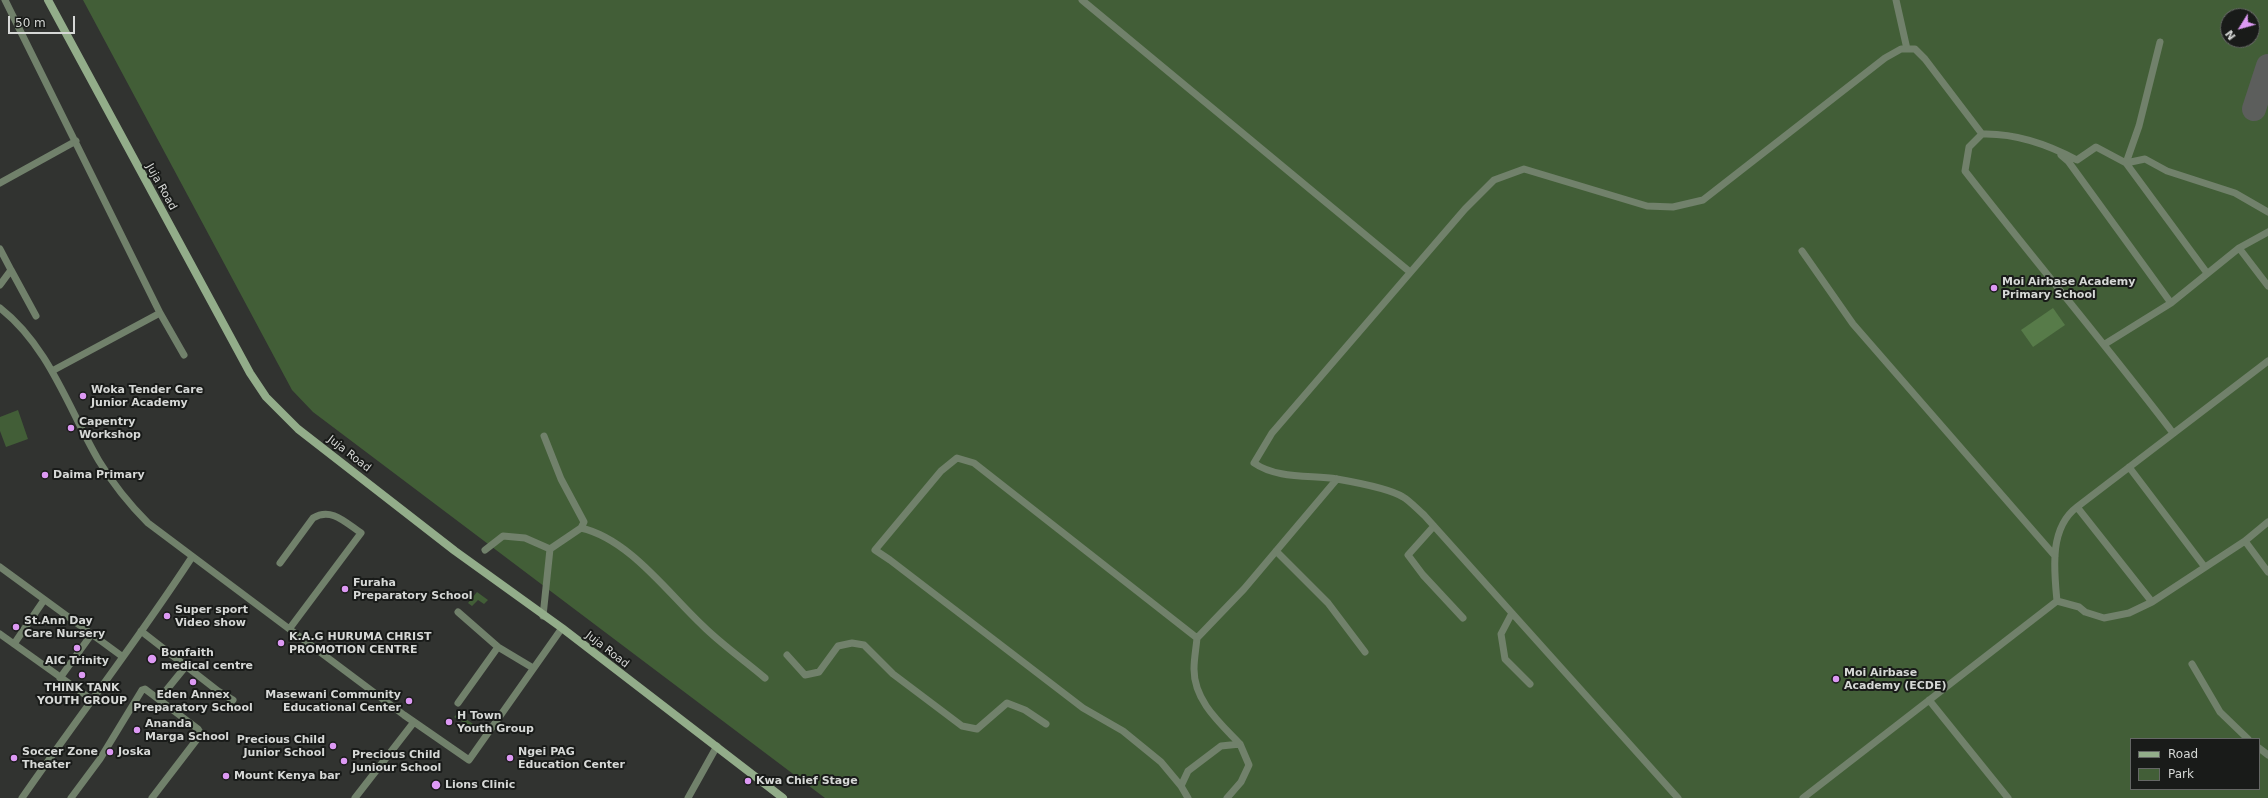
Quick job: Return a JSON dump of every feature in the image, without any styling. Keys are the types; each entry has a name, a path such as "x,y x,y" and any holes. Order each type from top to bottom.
{"main road":[{"name":"Juja Road","path":"48,0 250,373 266,397 298,429 543,616 562,628 783,798"}],"street":[{"path":"5,0 160,313 184,355"},
{"path":"1082,0 1410,272"},
{"path":"1896,0 1907,49"},
{"path":"2126,163 2139,126 2160,42"},
{"path":"1678,798 1434,526 1402,496 1369,486 1337,479 1281,473 1262,468 1254,463 1272,433 1465,209 1494,180 1524,169 1648,206 1673,207 1702,200 1885,58 1901,49 1915,49 1925,59 1982,134"},
{"path":"2173,434 2106,344 2030,254 1965,171 1969,147 1982,134 1996,133 2052,146 2077,160 2096,147 2126,163 2208,273"},
{"path":"0,183 76,141"},
{"path":"2052,146 2068,161 2171,303"},
{"path":"2126,163 2145,159 2167,171 2235,193 2268,212"},
{"path":"2106,344 2171,303 2239,248 2268,232"},
{"path":"2239,248 2268,286"},
{"path":"0,249 36,316"},
{"path":"1802,251 1853,324 2055,556"},
{"path":"0,285 11,270"},
{"path":"0,308 34,345 52,371 99,461 122,497 148,523 414,722 469,760 562,628"},
{"path":"52,371 160,313"},
{"path":"2057,601 2055,556 2056,540 2068,514 2268,361"},
{"path":"543,616 550,549 581,528 584,522 560,479 544,436"},
{"path":"1188,798 1181,786 1161,762 1124,731 1083,708 875,550 941,471 956,458 974,463 1197,638"},
{"path":"2129,467 2204,566"},
{"path":"1227,798 1241,782 1249,765 1240,744 1211,714 1200,694 1194,671 1197,638 1244,589 1337,479"},
{"path":"2077,507 2152,602"},
{"path":"280,563 313,518 320,513 334,514 361,533 290,628"},
{"path":"2057,601 2079,607 2085,612 2104,618 2129,613 2152,602 2204,566 2245,541 2268,522"},
{"path":"1434,526 1408,555 1463,618"},
{"path":"581,528 597,531 621,547 662,583 702,625 765,678"},
{"path":"485,550 503,536 525,538 550,549"},
{"path":"2245,541 2268,572"},
{"path":"1276,551 1328,603 1365,652"},
{"path":"22,798 192,557"},
{"path":"0,567 122,657"},
{"path":"14,644 44,600"},
{"path":"1803,798 2057,601"},
{"path":"458,612 498,647 533,668"},
{"path":"1512,613 1501,634 1505,658 1530,684"},
{"path":"141,631 218,691 233,700"},
{"path":"0,634 91,699"},
{"path":"60,678 91,635"},
{"path":"787,655 804,675 819,672 838,646 852,643 864,645 893,674 962,726 977,729 1007,703 1025,710 1046,724"},
{"path":"458,702 498,647"},
{"path":"2192,664 2220,712 2247,738"},
{"path":"160,698 186,666"},
{"path":"71,798 100,759 142,690 147,690 160,698 198,729 201,734 152,798"},
{"path":"1929,700 2008,798"},
{"path":"355,798 414,722"},
{"path":"1181,786 1188,771 1221,746 1240,744"},
{"path":"688,798 717,746"},
{"path":"2260,749 2268,755"}],"green space":[{"path":"83,0 2268,0 2268,798 825,798 313,412 292,390"},
{"path":"18,410 28,439 6,447 0,431 0,417"},
{"path":"477,592 488,600 484,604 478,600 472,606 468,603"},
{"path":"458,713 473,724 471,727 454,717"}],"shaded area":[{"path":"2053,308 2065,325 2033,347 2021,330"}],"taxiway":[{"path":"2254,109 2268,66"}],"place":[{"name":"Moi Airbase Academy Primary School","path":"1994,288"},
{"name":"Woka Tender Care Junior Academy","path":"83,396"},
{"name":"Capentry Workshop","path":"71,428"},
{"name":"Daima Primary","path":"45,475"},
{"name":"Furaha Preparatory School","path":"345,589"},
{"name":"Super sport Video show","path":"167,616"},
{"name":"St.Ann Day Care Nursery","path":"16,627"},
{"name":"K.A.G HURUMA CHRIST PROMOTION CENTRE","path":"281,643"},
{"name":"AIC Trinity","path":"77,648"},
{"name":"Bonfaith medical centre","path":"152,659"},
{"name":"THINK TANK YOUTH GROUP","path":"82,675"},
{"name":"Moi Airbase Academy (ECDE)","path":"1836,679"},
{"name":"Eden Annex Preparatory School","path":"193,682"},
{"name":"Masewani Community Educational Center","path":"409,701"},
{"name":"H Town Youth Group","path":"449,722"},
{"name":"Ananda Marga School","path":"137,730"},
{"name":"Precious Child Junior School","path":"333,746"},
{"name":"Joska","path":"110,752"},
{"name":"Soccer Zone Theater","path":"14,758"},
{"name":"Ngei PAG Education Center","path":"510,758"},
{"name":"Precious Child Juniour School","path":"344,761"},
{"name":"Mount Kenya bar","path":"226,776"},
{"name":"Kwa Chief Stage","path":"748,781"},
{"name":"Lions Clinic","path":"436,785"}]}
